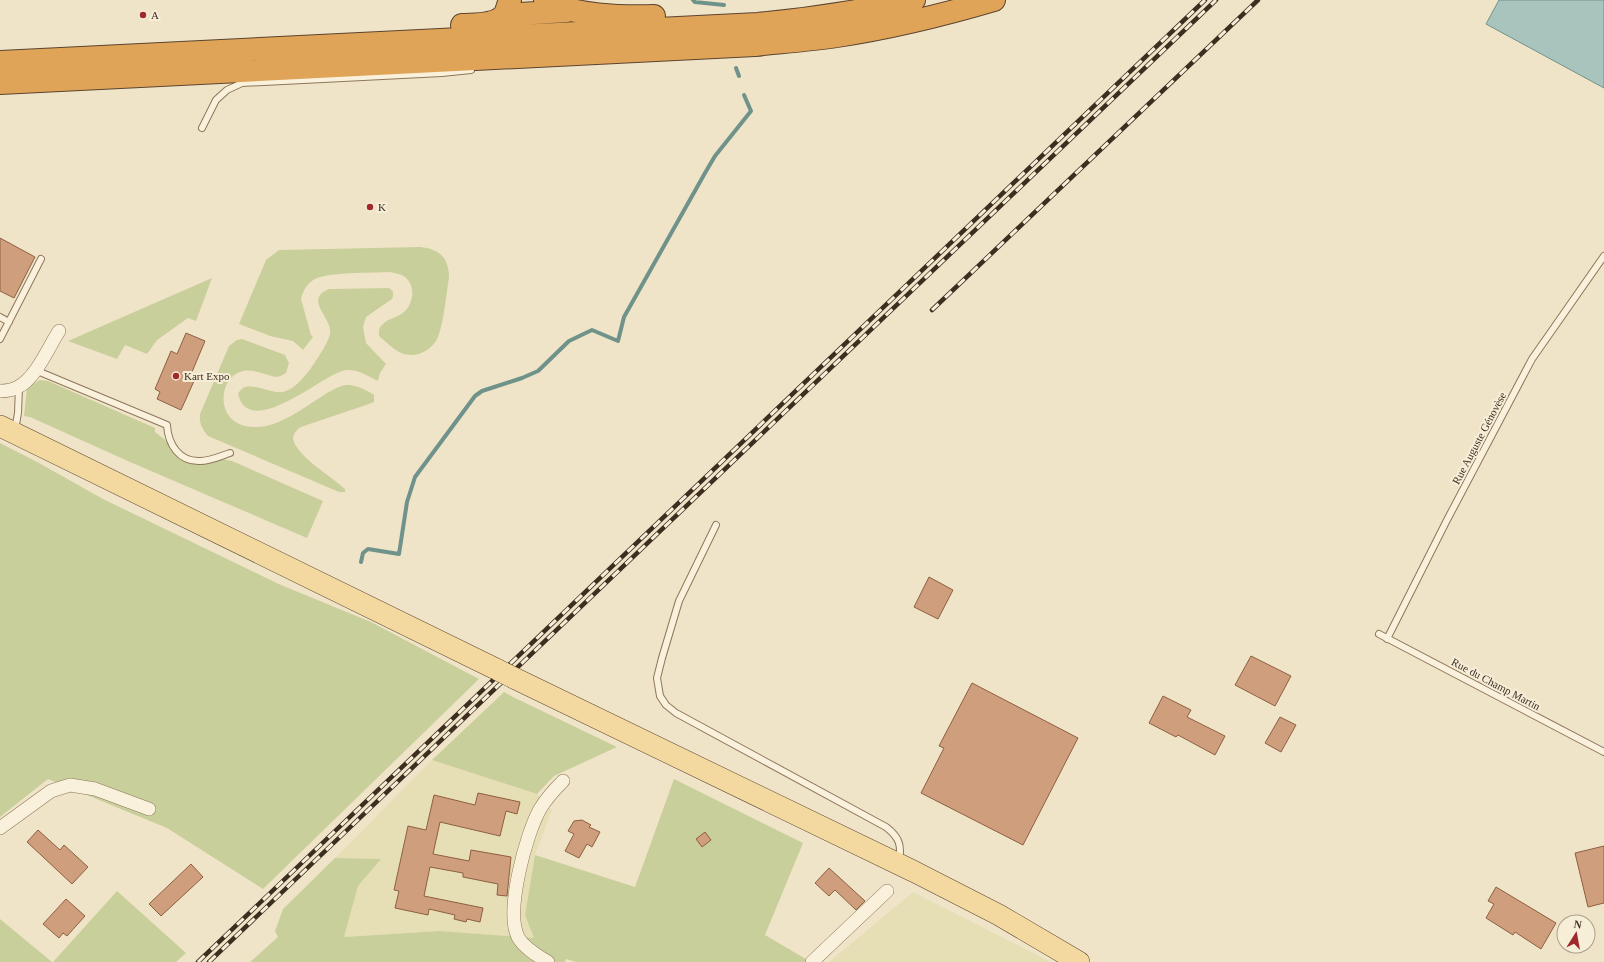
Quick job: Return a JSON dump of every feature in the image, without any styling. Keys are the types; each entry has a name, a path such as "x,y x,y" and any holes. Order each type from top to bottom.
{"highway":[{"path":"545,0 575,10"},
{"path":"0,87 99,68 758,24 812,19 914,0"},
{"path":"0,62 99,68 608,53 755,45 837,36 944,14 994,0"},
{"path":"0,83 99,68 490,23 507,8 575,10 635,17 866,10"},
{"path":"0,59 99,68"}],"main road":[{"path":"7,430 999,915 1079,962"}],"street":[{"path":"0,391 11,390 19,387 28,380 59,331"},
{"path":"548,962 532,952 518,936 515,925 514,905 523,857 531,828 541,807 563,781"},
{"path":"0,828 51,791 70,785 95,789 149,809"},
{"path":"812,962 887,891"}],"lane":[{"path":"521,64 608,53"},
{"path":"202,128 216,100 227,90 242,83 442,73 481,68"},
{"name":"Rue Auguste Génovèse","path":"1388,639 1447,520 1532,359 1604,256"},
{"path":"0,339 41,260"},
{"path":"0,317 10,322"},
{"path":"35,370 167,425 167,434 172,446 176,452 187,459 202,461 230,453"},
{"path":"7,430 18,413 19,387"},
{"path":"716,525 680,601 673,621 657,678 660,696 666,705 676,713 886,827 894,833 900,842 901,848 898,865"},
{"name":"Rue du Champ Martin","path":"1379,634 1604,752"}],"shaded area":[{"path":"432,760 537,794 552,810 535,855 525,915 534,938 440,931 344,937 358,886 381,859 335,858"},
{"path":"913,892 1051,962 829,962"}],"green space":[{"path":"420,247 438,252 445,260 449,271 440,331 435,342 422,353 411,355 399,352 379,336 379,330 384,323 398,316 407,309 410,305 412,295 411,286 406,278 391,272 330,275 315,279 310,283 304,290 301,299 311,335 313,337 303,350 293,341 270,336 239,324 266,260 279,250"},
{"path":"212,278 196,321 188,318 157,340 147,354 125,345 117,359 68,341"},
{"path":"389,288 393,293 392,299 366,317 363,327 366,343 386,364 380,373 378,381 359,372 346,370 336,374 289,401 272,408 257,411 245,407 238,394 242,389 252,387 283,392 299,382 313,365 325,345 330,333 327,321 318,304 318,298 322,293 329,289"},
{"path":"242,339 285,355 289,363 286,373 281,376 276,377 256,371 243,371 237,373 228,382 224,394 225,407 229,416 242,425 262,427 282,421 327,393 343,386 357,386 374,395 374,402 301,427 294,435 293,440 297,448 309,461 345,489 345,492 339,492 208,436 204,431 201,426 200,414 229,346 237,340"},
{"path":"40,380 48,381 155,428 155,432 164,439 176,455 184,460 222,459 232,461 323,501 307,538 130,462 30,417 24,416 27,388"},
{"path":"0,443 103,499 281,585 371,622 479,679 263,889 167,828 48,779 0,817"},
{"path":"504,692 617,747 554,776 537,794 432,760"},
{"path":"674,779 803,843 765,935 811,962 576,962 566,959 565,962 250,962 278,937 275,931 283,909 335,858 381,859 358,886 344,937 440,931 534,938 525,915 535,855 635,887"},
{"path":"117,891 186,953 176,962 53,962"},
{"path":"0,919 52,962 0,962"}],"water":[{"path":"1499,0 1604,0 1604,88 1486,24"}],"building":[{"path":"0,238 35,257 14,298 0,291"},
{"path":"186,333 205,341 189,379 194,381 181,410 157,399 160,392 155,389 171,351 177,354"},
{"path":"929,577 953,590 938,619 914,607"},
{"path":"1251,656 1291,676 1275,706 1235,685"},
{"path":"972,683 1078,738 1023,845 921,793 944,748 939,746"},
{"path":"1163,696 1191,710 1187,717 1225,736 1215,755 1178,735 1176,737 1149,723"},
{"path":"1280,717 1296,725 1281,752 1265,743"},
{"path":"478,793 520,802 517,814 506,811 500,836 440,822 433,854 469,861 471,850 511,857 507,896 497,895 498,884 463,877 463,873 430,867 424,896 483,908 480,922 467,919 466,922 454,919 455,915 429,909 428,915 395,908 399,891 394,890 408,826 426,830 434,795 475,805"},
{"path":"582,820 591,825 589,827 600,832 592,847 587,844 579,858 565,851 574,834 568,831 574,821"},
{"path":"38,830 60,850 64,845 88,867 72,884 27,842"},
{"path":"705,832 711,840 702,847 696,839"},
{"path":"1604,846 1604,903 1588,907 1575,853"},
{"path":"191,864 203,877 161,916 149,904"},
{"path":"829,868 865,901 856,910 835,890 829,896 815,883"},
{"path":"1496,887 1556,923 1541,949 1515,932 1513,935 1486,918 1494,904 1488,901"},
{"path":"66,899 85,916 67,936 63,933 59,938 43,924"}],"waterway":[{"path":"693,0 695,2 724,5"},
{"path":"736,68 739,76"},
{"path":"361,562 363,553 368,549 399,554 407,502 415,477 475,396 482,391 522,378 538,371 569,341 592,330 618,341 624,317 705,173 715,156 751,111 744,95"}],"railway":[{"path":"198,962 1205,0"},
{"path":"209,962 1216,0"},
{"path":"932,310 1258,0"}],"place":[{"name":"A","path":"143,15"},
{"name":"K","path":"370,207"},
{"name":"Kart Expo","path":"176,376"}]}
